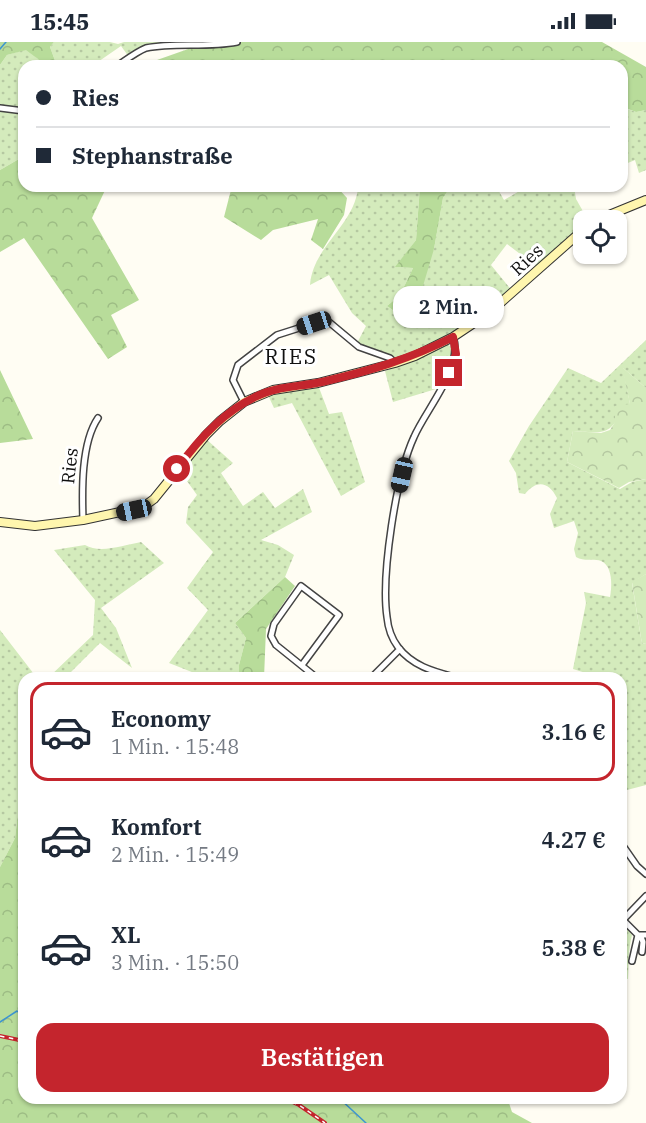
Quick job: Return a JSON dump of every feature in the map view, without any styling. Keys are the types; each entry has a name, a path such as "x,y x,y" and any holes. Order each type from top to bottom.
{"street":[{"path":"126,60 144,48 164,42 191,44 237,42"},
{"path":"0,108 18,110"},
{"path":"622,210 646,200"},
{"name":"Ries","path":"0,522 35,526 83,520 134,510 150,503 195,445 244,402 273,390 318,383 415,356 453,337 489,314 573,239"},
{"path":"244,402 233,380 238,365 277,335 321,321 329,322 359,347 390,358 395,363"},
{"path":"438,672 415,663 400,649 390,630 387,615 387,577 392,528 401,479 413,440 454,362 456,347 453,337"},
{"name":"Ries","path":"83,520 82,496 88,440 98,418"},
{"path":"302,665 339,615 301,586 274,624 271,633 276,645 310,672"},
{"path":"377,672 400,649"},
{"path":"627,852 646,874"},
{"path":"627,916 646,896"},
{"path":"627,925 642,936 642,952"},
{"path":"632,961 642,936"}],"green space":[{"path":"0,42 54,42 50,47 55,60 39,60 26,50 7,55 0,65"},
{"path":"54,42 118,44 176,42 153,45 129,57 121,46 101,60 55,60 50,47"},
{"path":"208,42 602,42 646,67 646,110 636,112 628,109 628,60 157,60"},
{"path":"27,49 39,60 18,60 18,160 0,170 0,65 7,55"},
{"path":"628,109 636,112 646,110 646,170 639,173 635,160 628,163"},
{"path":"18,160 18,192 104,192 92,218 139,300 111,315 127,347 108,359 24,238 0,252 0,170"},
{"path":"230,192 342,192 347,198 344,215 323,249 311,240 318,219 273,230 261,240 224,217"},
{"path":"357,192 420,192 416,240 396,267 413,268 400,295 387,306 397,313 434,249 443,198 447,192 499,192 504,200 518,192 575,192 582,210 573,210 573,238 540,269 507,244 491,265 514,293 481,319 395,363 356,345 366,326 352,313 329,275 310,285 318,259 349,214"},
{"path":"420,192 447,192 443,198 434,249 423,286 397,313 387,306 400,295 413,268 395,267 416,240"},
{"path":"646,340 646,388 623,368 630,404 607,430 602,432 573,431 567,462 620,489 632,482 646,479 646,574 632,583 642,644 646,643 646,785 627,790 627,672 583,672 573,669 586,603 584,592 610,597 610,572 601,561 576,557 574,549 578,533 574,521 554,528 550,514 557,498 554,493 547,486 538,484 525,494 519,493 516,473 509,461 529,426 568,368 601,383"},
{"path":"447,344 453,348 452,354 436,389 393,402 385,371 415,360"},
{"path":"622,367 646,388 646,479 629,482 619,488 567,462 573,431 601,433 610,430 615,422 615,406 630,404"},
{"path":"0,370 33,439 0,443"},
{"path":"318,385 329,414 342,412 365,482 341,496 292,403 274,408 268,395"},
{"path":"206,439 233,463 221,473 243,506 263,492 275,508 303,489 312,512 261,540 278,545 294,555 285,577 235,623 246,638 239,672 192,672 169,663 208,610 187,588 213,552 186,523 188,507 197,495 179,470"},
{"path":"141,542 164,563 101,608 116,628 132,668 100,643 71,672 54,672 93,635 95,600 54,550 85,545 98,549"},
{"path":"646,574 646,643 642,644 632,582"},
{"path":"285,577 295,586 266,629 264,672 239,672 246,638 235,623"},
{"path":"0,630 32,672 18,672 18,813 15,838 0,867"},
{"path":"18,813 18,1104 509,1104 512,1112 532,1123 0,1123 0,867 15,838"},
{"path":"627,929 632,935 627,979"}],"waterway":[{"path":"0,49 6,42"},
{"path":"0,1022 18,1012"},
{"path":"345,1104 366,1123"}],"railway":[{"path":"0,1036 18,1040"},
{"path":"297,1104 325,1123"}],"district":[{"name":"RIES","path":"291,357"}],"route":[{"path":"177,469 195,445 220,421 244,402 262,393 318,383 385,366 415,356 453,337 456,354 449,373"}]}
